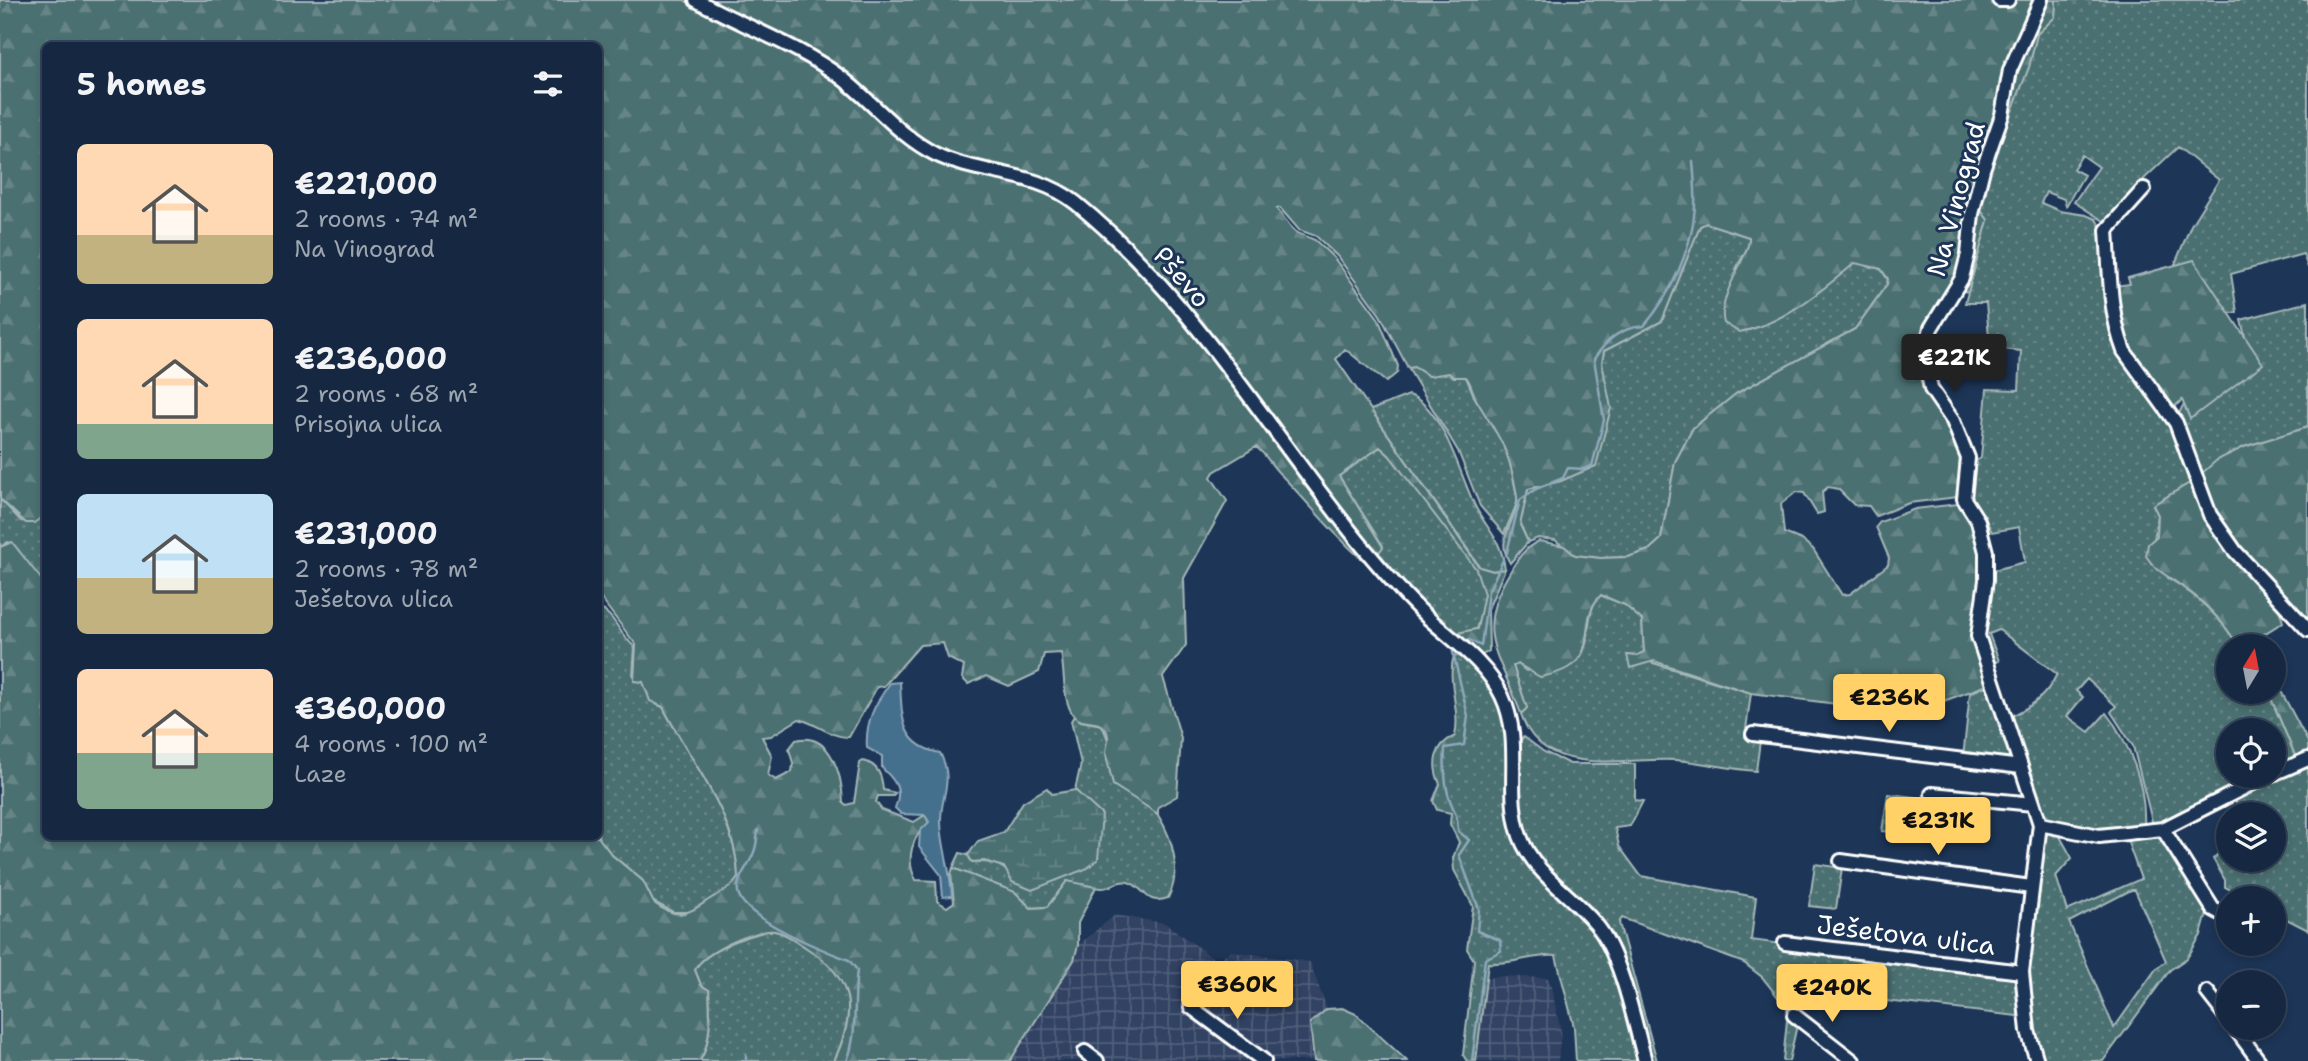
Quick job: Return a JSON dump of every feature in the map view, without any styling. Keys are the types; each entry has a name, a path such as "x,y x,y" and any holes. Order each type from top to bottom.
{"street":[{"name":"Pševo","path":"696,0 811,58 841,78 891,123 931,152 953,162 1055,188 1090,215 1176,300 1392,583 1488,672 1502,696 1514,728 1514,802 1520,836 1535,863 1583,910 1609,943 1645,1061"},
{"path":"1999,0 2008,0"},
{"name":"Na Vinograd","path":"2040,824 1978,636 1986,580 1986,552 1978,522 1964,499 1968,458 1953,421 1931,389 1924,354 1931,328 1962,278 1978,186 2002,115 2010,70 2041,0"},
{"path":"2144,189 2107,230 2112,310 2120,340 2138,371 2176,423 2210,515 2235,551 2308,629"},
{"path":"1753,734 2021,767"},
{"path":"2286,768 2308,759"},
{"path":"2040,824 2099,836 2163,829 2244,788"},
{"path":"1932,794 2034,804"},
{"name":"Ješetova ulica","path":"2037,1061 2028,1031 2022,972 2040,824"},
{"path":"2163,829 2216,911"},
{"path":"1841,861 2031,887"},
{"name":"Ješetova ulica","path":"1785,943 2022,972"},
{"path":"2207,992 2216,1004"},
{"path":"1191,1007 1264,1061"},
{"path":"1794,1015 1839,1056 1853,1061"},
{"path":"2244,1040 2259,1061"},
{"path":"1085,1052 1097,1061"}],"shaded area":[{"path":"900,682 903,718 910,736 927,749 940,753 944,763 947,781 941,823 952,896 943,897 941,875 919,847 920,831 929,822 925,815 901,814 895,808 898,791 891,777 882,768 882,756 867,748 869,721 876,706 890,683"},
{"path":"1115,915 1165,923 1216,960 1231,951 1310,962 1327,1009 1319,1015 1309,1036 1314,1061 1010,1061 1074,960 1078,945"},
{"path":"1487,978 1549,978 1561,1031 1558,1061 1476,1061"}],"green space":[{"path":"0,0 684,0 791,54 839,85 885,126 930,159 955,168 1032,186 1069,204 1167,300 1365,558 1363,560 1341,540 1256,447 1214,472 1211,477 1227,501 1184,578 1186,645 1163,677 1181,738 1177,796 1158,807 1158,814 1113,785 1106,753 1107,732 1096,723 1078,719 1070,710 1061,653 1044,654 1039,672 1009,686 986,676 968,684 962,678 964,666 948,658 943,643 920,645 884,686 877,687 849,737 836,735 799,719 771,736 762,737 772,756 768,775 776,780 792,772 793,763 789,749 796,740 818,742 826,749 837,769 843,802 846,805 854,803 860,763 863,761 876,768 883,790 895,793 893,796 878,796 876,802 882,810 914,822 925,815 929,823 918,834 912,848 911,864 916,880 936,881 937,901 947,907 954,902 951,874 953,868 1015,892 1031,908 1047,907 1067,881 1096,887 1078,923 1078,945 1074,960 1010,1061 834,1061 846,1027 848,1012 843,985 824,960 784,934 767,931 719,949 695,970 701,985 709,990 708,1035 700,1061 0,1061 0,547 12,542 42,580 42,840 600,840 612,855 643,881 654,903 677,914 696,908 729,888 738,878 736,855 721,810 663,707 650,701 643,682 634,681 636,645 602,600 602,42 42,42 42,517 34,523 26,523 0,499"},
{"path":"708,0 2056,0 2055,17 2037,34 2029,67 2005,129 1995,133 1970,189 1973,200 1988,220 1968,292 1952,288 1921,343 1964,459 1962,492 1957,497 1909,503 1876,516 1869,506 1854,505 1838,489 1828,487 1822,492 1824,512 1817,514 1804,493 1796,492 1781,504 1784,533 1802,540 1813,549 1842,595 1850,594 1888,565 1889,558 1876,527 1880,522 1915,509 1958,504 1969,511 1980,533 1980,609 1990,684 1941,702 1868,708 1751,693 1654,661 1630,668 1627,655 1636,656 1644,652 1642,620 1625,605 1601,595 1593,606 1586,642 1575,663 1561,671 1540,677 1518,664 1513,666 1527,708 1521,714 1494,647 1492,615 1497,598 1524,552 1539,541 1564,546 1575,555 1600,558 1628,557 1649,550 1661,539 1675,462 1693,428 1737,393 1855,329 1887,284 1888,279 1881,269 1855,263 1786,314 1771,322 1739,332 1724,323 1723,312 1729,288 1745,254 1749,237 1706,223 1700,226 1662,321 1604,351 1602,363 1611,408 1596,466 1561,481 1528,489 1520,525 1528,542 1510,563 1504,547 1517,502 1514,480 1504,447 1475,398 1468,380 1466,377 1454,377 1449,373 1429,376 1414,367 1408,368 1380,315 1337,256 1316,236 1299,230 1280,208 1277,209 1295,232 1315,240 1334,258 1378,318 1398,366 1397,373 1386,382 1345,349 1336,359 1479,567 1493,571 1505,569 1488,609 1489,651 1482,655 1453,634 1477,629 1484,594 1476,569 1389,455 1380,447 1339,476 1383,547 1376,556 1262,407 1073,194 1040,179 971,161 937,148 911,132 825,60 793,40"},
{"path":"2056,0 2308,0 2308,268 2303,254 2231,274 2237,312 2227,314 2175,264 2191,225 2219,180 2178,147 2145,178 2107,223 2074,202 2099,167 2082,155 2073,169 2084,175 2066,206 2064,199 2046,192 2041,203 2060,211 2086,215 2096,219 2100,226 2105,260 2172,422 2193,481 2153,505 2158,515 2154,540 2168,578 2207,608 2230,634 2216,634 2216,704 2273,704 2279,718 2216,718 2216,788 2235,788 2165,824 2153,825 2133,746 2111,712 2116,706 2087,679 2076,691 2083,697 2067,716 2089,732 2106,713 2129,751 2142,795 2144,825 2113,832 2044,818 2007,718 2036,701 2048,689 2057,674 1999,630 1989,634 1999,661 1989,665 1983,647 1990,571 2025,562 2019,527 1992,532 1985,518 1980,520 1969,499 1974,462 1981,458 1987,389 2019,390 2021,351 1990,348 1986,303 1965,303 1988,220 1973,200 1970,189 1995,133 2005,129 2029,67 2037,34 2055,17"},
{"path":"1706,223 1749,237 1750,243 1736,269 1859,262 1881,269 1888,280 1887,284 1855,329 1737,393 1693,428 1675,462 1661,539 1649,550 1628,557 1600,558 1575,555 1555,540 1538,538 1528,542 1520,524 1528,489 1561,481 1605,383 1602,362 1604,351 1662,321 1700,226"},
{"path":"2194,260 2263,364 2190,419 2182,400 2172,409 2126,349 2114,286 2130,284 2128,278"},
{"path":"2308,302 2308,427 2244,447 2199,477 2178,416 2182,407 2247,345 2241,320"},
{"path":"1414,367 1429,376 1449,373 1454,377 1466,377 1475,398 1501,437 1509,458 1518,501 1504,534 1480,506 1458,451 1408,368"},
{"path":"1409,395 1432,413 1450,444 1476,508 1497,543 1505,569 1493,571 1480,567 1371,410"},
{"path":"2308,427 2308,626 2276,600 2283,622 2264,634 2230,634 2205,604 2157,569 2146,556 2148,544 2157,536 2158,515 2153,505 2193,481 2217,460 2244,447"},
{"path":"1380,447 1439,513 1479,573 1485,597 1476,629 1453,634 1376,556 1383,546 1339,476"},
{"path":"0,499 21,521 34,523 42,517 42,581 8,542 0,547"},
{"path":"1600,595 1625,605 1642,620 1644,652 1636,656 1627,655 1751,693 1745,737 1760,741 1756,771 1675,760 1586,761 1565,757 1547,749 1532,735 1521,714 1527,708 1513,666 1518,664 1526,671 1580,658 1592,609"},
{"path":"602,610 635,647 633,676 643,682 655,704 663,707 721,810 736,855 738,878 732,886 695,912 673,912 650,900 643,881 612,855 600,840"},
{"path":"1454,655 1466,658 1494,692 1509,729 1513,828 1593,928 1609,958 1641,1061 1576,1061 1574,1027 1556,956 1488,963 1476,1061 1467,1061 1463,1055 1474,960 1467,949 1473,906 1454,870 1453,858 1459,842 1450,824 1451,813 1437,810 1433,801 1440,784 1436,756 1443,745 1455,736 1452,675"},
{"path":"1990,684 2016,761 1963,758 1970,693"},
{"path":"2286,701 2308,742 2308,755 2297,760 2286,734 2286,718 2279,718 2273,704 2286,704"},
{"path":"1074,716 1081,721 1102,725 1109,742 1113,785 1149,806 1163,824 1175,866 1168,898 1154,900 1128,882 1101,888 1067,881 1047,907 1031,908 1015,892 953,868 960,853 968,855 972,862 992,863 1009,873 1086,801 1075,790 1081,764 1071,721"},
{"path":"2286,734 2297,760 2286,765"},
{"path":"1524,737 1544,752 1570,764 1635,764 1635,800 1643,801 1630,826 1615,828 1619,846 1641,876 1756,897 1751,940 2016,975 2021,1013 2017,1016 1790,990 1787,1003 1799,1016 1789,1061 1783,1061 1788,1010 1762,977 1744,963 1622,918 1619,923 1657,1061 1649,1061 1619,956 1583,900 1576,897 1546,868 1529,845 1519,801 1520,740"},
{"path":"2308,763 2308,930 2286,919 2286,886 2225,886 2220,872 2286,872 2286,802 2236,802 2233,794 2248,788 2286,788 2286,772"},
{"path":"1047,788 1052,794 1075,790 1102,815 1098,859 1088,868 1032,890 1012,882 1004,867 984,861 972,862 968,855 978,841 1004,832 1023,802"},
{"path":"1888,794 1932,799 1927,835 1882,831"},
{"path":"2044,831 2057,831 2072,858 2056,876 2067,911 2141,879 2126,837 2157,834 2208,910 2201,935 2187,958 2170,970 2103,1061 2047,1061 2038,1051 2025,983","holes":["2135,890 2166,961 2156,969 2114,1028 2069,922"]},
{"path":"1815,864 1842,868 1836,909 1809,906"},
{"path":"770,930 790,937 824,960 836,972 843,985 848,1012 846,1027 834,1061 700,1061 708,1035 709,990 701,985 695,970 707,955 717,949"},
{"path":"1342,1008 1356,1014 1407,1061 1314,1061 1310,1023 1327,1009"}],"waterway":[{"path":"1506,556 1520,500 1536,489 1563,478 1568,468 1583,469 1592,466 1604,420 1594,359 1615,336 1628,329 1644,326 1663,300 1679,270 1693,222 1693,161"},
{"path":"1469,640 1481,646 1488,592 1503,560"},
{"path":"1452,648 1468,716 1464,745 1445,748 1446,782 1458,831 1469,840 1459,855 1479,909 1477,931 1500,940 1501,951 1485,959 1472,1061"},
{"path":"758,830 755,849 738,887 743,902 769,923 805,942 849,960 857,970 854,1028 847,1061"},
{"path":"746,1054 746,1061"}]}
